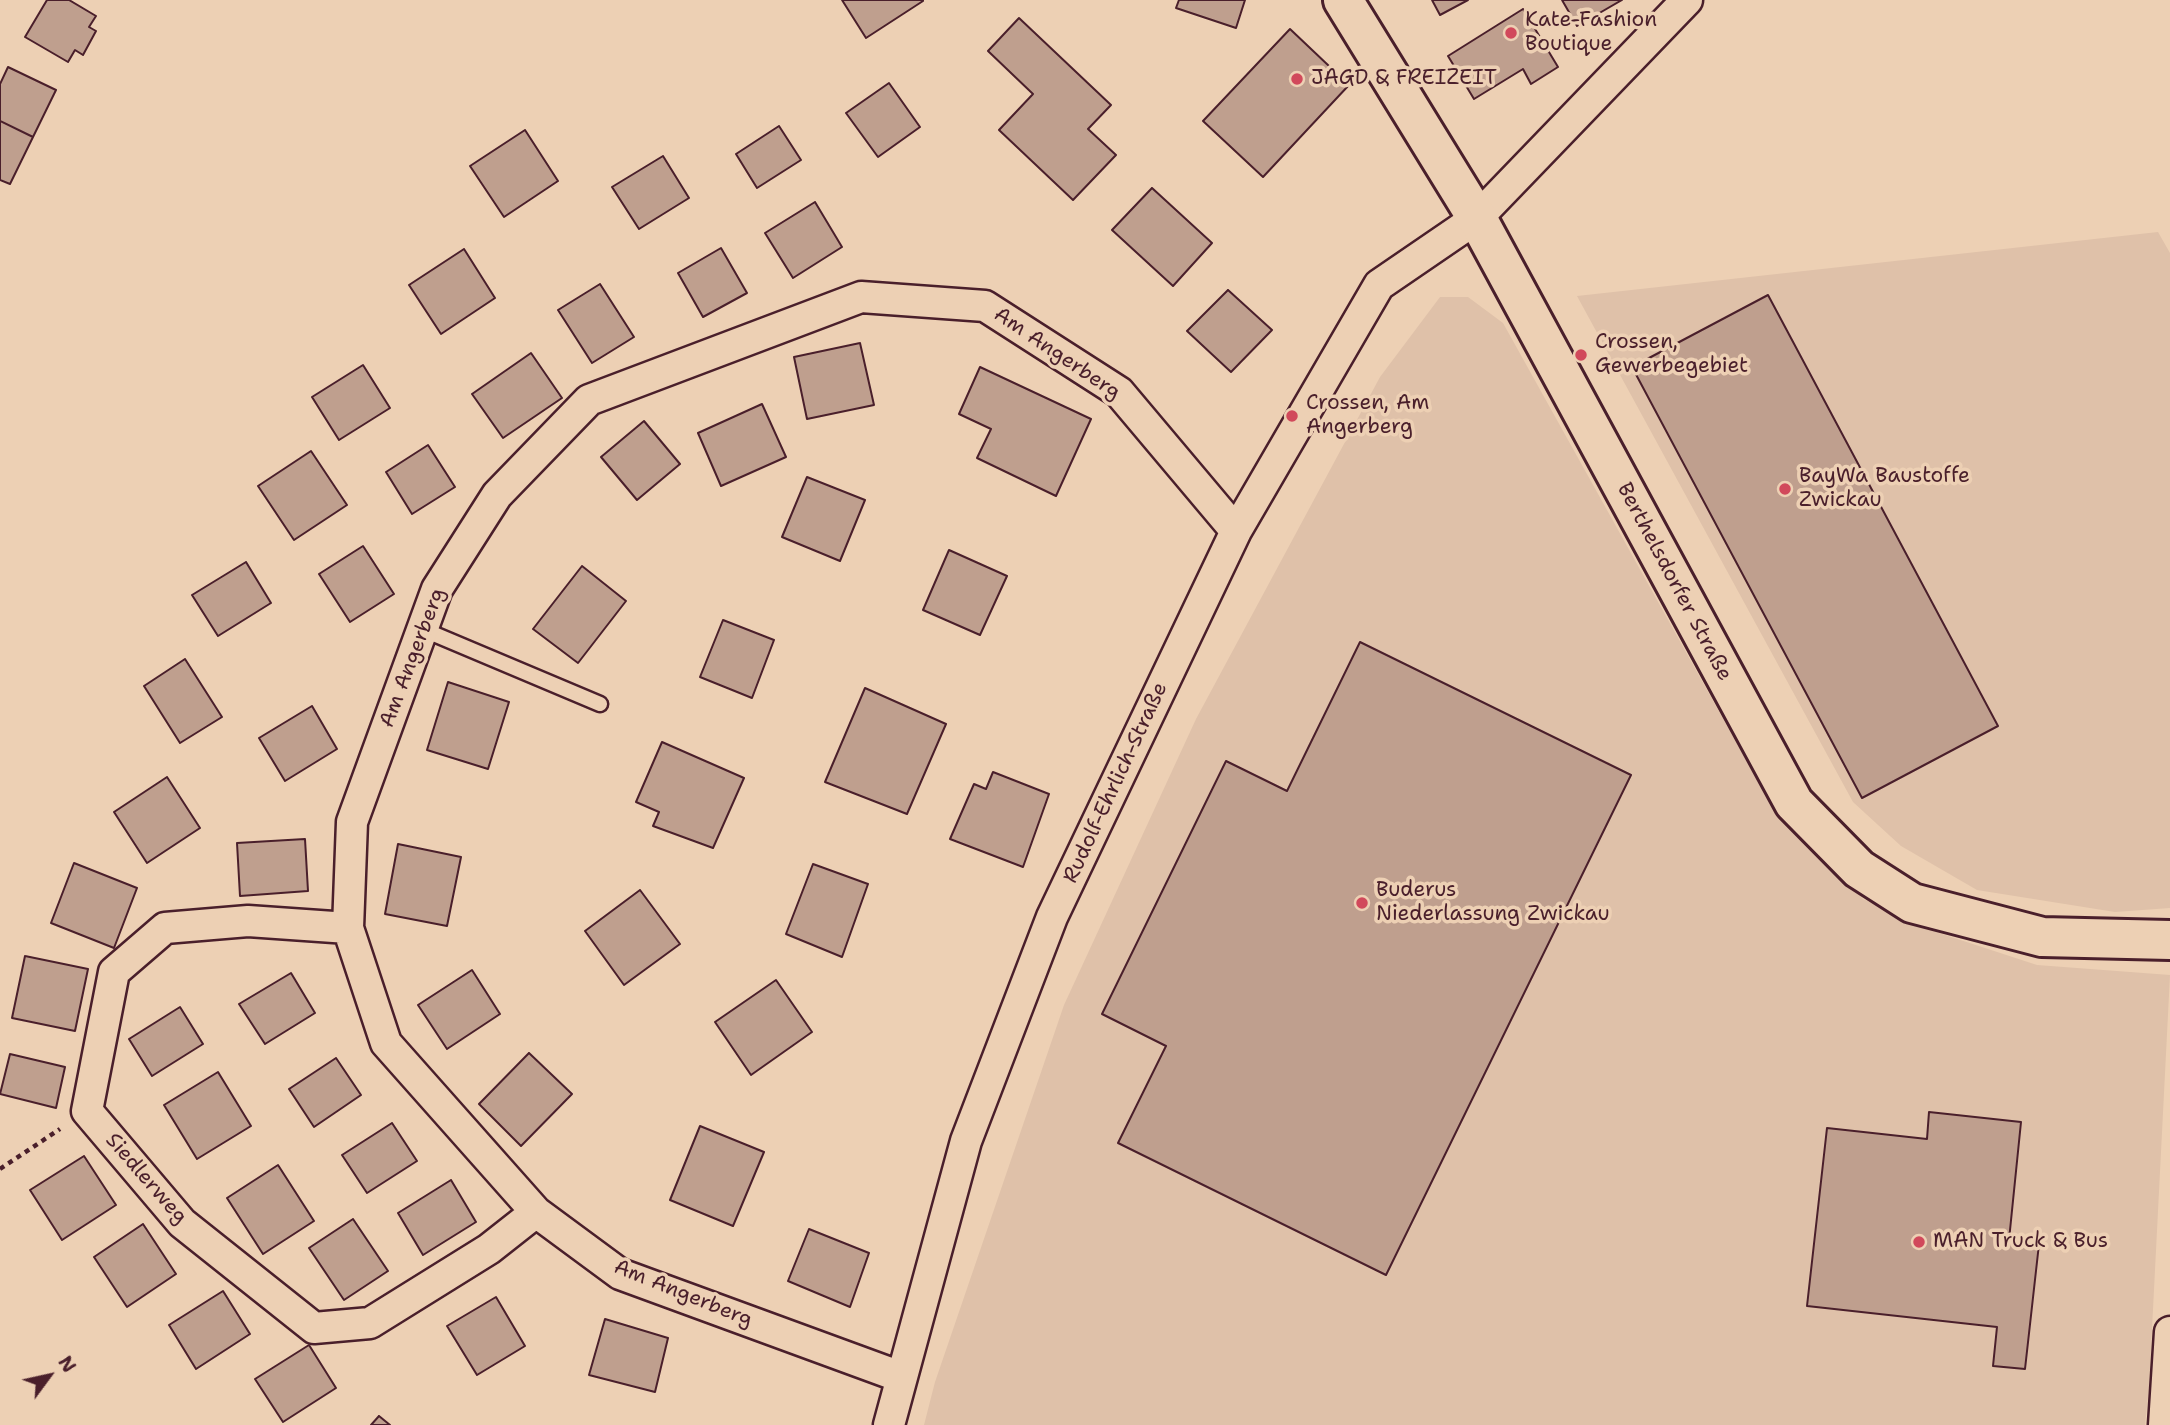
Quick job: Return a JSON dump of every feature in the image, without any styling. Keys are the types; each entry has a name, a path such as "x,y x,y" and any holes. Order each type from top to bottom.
{"street":[{"name":"Berthelsdorfer Straße","path":"1343,0 1477,218 1794,803 1859,869 1912,903 2042,937 2170,940"},
{"name":"Rudolf-Ehrlich-Straße","path":"889,1425 966,1141 1052,917 1236,531 1379,285 1477,218 1687,0"},
{"name":"Am Angerberg","path":"901,1377 620,1274 536,1212 386,1043 348,928 352,822 437,589 497,495 589,401 861,296 985,306 1119,392 1236,531"},
{"path":"88,1111 114,972 165,928 248,921 348,928"},
{"name":"Siedlerweg","path":"88,1111 182,1223 314,1328 370,1324 489,1249 536,1212"},
{"path":"2164,1425 2170,1332"}],"lane":[{"path":"422,629 600,704"}],"path":[{"path":"0,1169 88,1111"}],"shaded area":[{"path":"2158,232 2170,253 2170,908 2115,912 1977,890 1901,846 1853,802 1577,296"},
{"path":"1440,297 1468,297 1503,323 1766,796 1863,899 1939,933 2037,965 2170,975 2145,1425 924,1425 935,1382 1064,1005 1196,719 1380,377"}],"building":[{"path":"47,0 69,0 96,16 89,27 96,31 83,55 75,50 68,62 25,37"},
{"path":"842,0 923,0 923,1 866,38"},
{"path":"1179,0 1245,0 1236,28 1176,8"},
{"path":"1432,0 1468,0 1440,15"},
{"path":"1562,0 1622,0 1577,26"},
{"name":"Kate-Fashion Boutique","path":"1523,9 1558,67 1531,84 1523,69 1474,99 1448,56"},
{"path":"1019,18 1111,105 1088,129 1116,155 1073,200 999,130 1033,94 988,51"},
{"path":"1290,29 1349,85 1263,177 1203,121"},
{"path":"8,67 56,90 33,137 0,121 0,84"},
{"path":"889,83 920,127 878,157 846,113"},
{"path":"0,121 33,137 10,184 0,180"},
{"path":"779,126 801,160 757,188 736,154"},
{"path":"525,130 558,181 504,217 470,166"},
{"path":"663,156 689,198 639,229 612,187"},
{"path":"1152,188 1212,243 1173,286 1112,230"},
{"path":"815,202 842,247 793,278 765,233"},
{"path":"721,248 747,293 703,317 678,273"},
{"path":"464,249 495,298 441,334 409,285"},
{"path":"600,284 634,337 592,363 558,310"},
{"path":"1228,290 1272,330 1231,372 1187,331"},
{"name":"BayWa Baustoffe Zwickau","path":"1768,295 1998,726 1862,798 1632,367"},
{"path":"860,343 874,405 807,419 794,357"},
{"path":"531,353 562,398 503,438 472,394"},
{"path":"363,365 390,408 339,440 312,397"},
{"path":"980,367 1091,419 1056,496 977,458 991,429 959,414"},
{"path":"762,404 786,457 721,486 698,433"},
{"path":"644,421 680,464 637,500 601,457"},
{"path":"428,445 455,487 412,514 386,472"},
{"path":"311,451 347,505 294,540 258,486"},
{"path":"807,477 865,500 840,561 782,537"},
{"path":"363,546 394,594 350,622 319,574"},
{"path":"949,550 1007,576 980,635 923,610"},
{"path":"246,562 271,603 218,636 192,595"},
{"path":"582,566 626,601 578,663 533,629"},
{"path":"723,620 774,640 752,698 700,677"},
{"name":"Buderus Niederlassung Zwickau","path":"1360,642 1631,775 1386,1275 1118,1143 1166,1046 1102,1014 1226,761 1287,791"},
{"path":"185,659 222,717 180,743 144,686"},
{"path":"448,682 509,702 488,769 427,750"},
{"path":"865,688 946,724 907,814 825,782"},
{"path":"312,706 337,749 285,781 259,738"},
{"path":"662,742 744,778 713,848 653,826 659,812 636,802"},
{"path":"993,772 1049,794 1023,867 950,839 974,784 986,789"},
{"path":"167,777 200,828 147,863 114,812"},
{"path":"305,839 308,891 240,896 237,843"},
{"path":"398,844 461,857 447,926 385,914"},
{"path":"74,863 137,888 114,948 51,923"},
{"path":"813,864 868,884 842,957 786,934"},
{"path":"640,890 680,944 624,985 585,931"},
{"path":"25,956 88,969 75,1031 12,1018"},
{"path":"472,970 500,1014 447,1049 418,1005"},
{"path":"291,973 315,1013 265,1044 239,1004"},
{"path":"776,980 812,1032 751,1075 715,1022"},
{"path":"180,1007 203,1044 152,1076 129,1039"},
{"path":"529,1053 572,1094 521,1146 479,1104"},
{"path":"10,1054 65,1067 56,1108 0,1094"},
{"path":"336,1058 361,1095 314,1127 289,1089"},
{"path":"218,1072 251,1126 197,1159 164,1105"},
{"name":"MAN Truck & Bus","path":"1929,1112 2021,1122 2009,1240 2039,1244 2025,1369 1993,1366 1997,1327 1807,1306 1827,1128 1927,1139"},
{"path":"392,1123 417,1161 367,1193 342,1155"},
{"path":"700,1126 764,1152 733,1226 670,1200"},
{"path":"84,1156 116,1205 62,1240 30,1190"},
{"path":"278,1165 314,1221 263,1254 227,1198"},
{"path":"451,1180 476,1222 423,1255 398,1213"},
{"path":"353,1219 388,1271 344,1300 309,1248"},
{"path":"143,1224 176,1274 127,1307 94,1257"},
{"path":"809,1229 869,1253 850,1307 788,1281"},
{"path":"223,1291 250,1334 196,1369 169,1325"},
{"path":"496,1297 525,1346 477,1375 447,1326"},
{"path":"605,1319 668,1338 655,1392 589,1375"},
{"path":"309,1345 336,1388 283,1422 255,1379"},
{"path":"379,1416 390,1425 371,1425"}],"place":[{"name":"Kate-Fashion Boutique","path":"1511,33"},
{"name":"JAGD & FREIZEIT","path":"1297,79"},
{"name":"Crossen, Gewerbegebiet","path":"1581,355"},
{"name":"Crossen, Am Angerberg","path":"1292,416"},
{"name":"BayWa Baustoffe Zwickau","path":"1785,489"},
{"name":"Buderus Niederlassung Zwickau","path":"1362,903"},
{"name":"MAN Truck & Bus","path":"1919,1242"}]}
